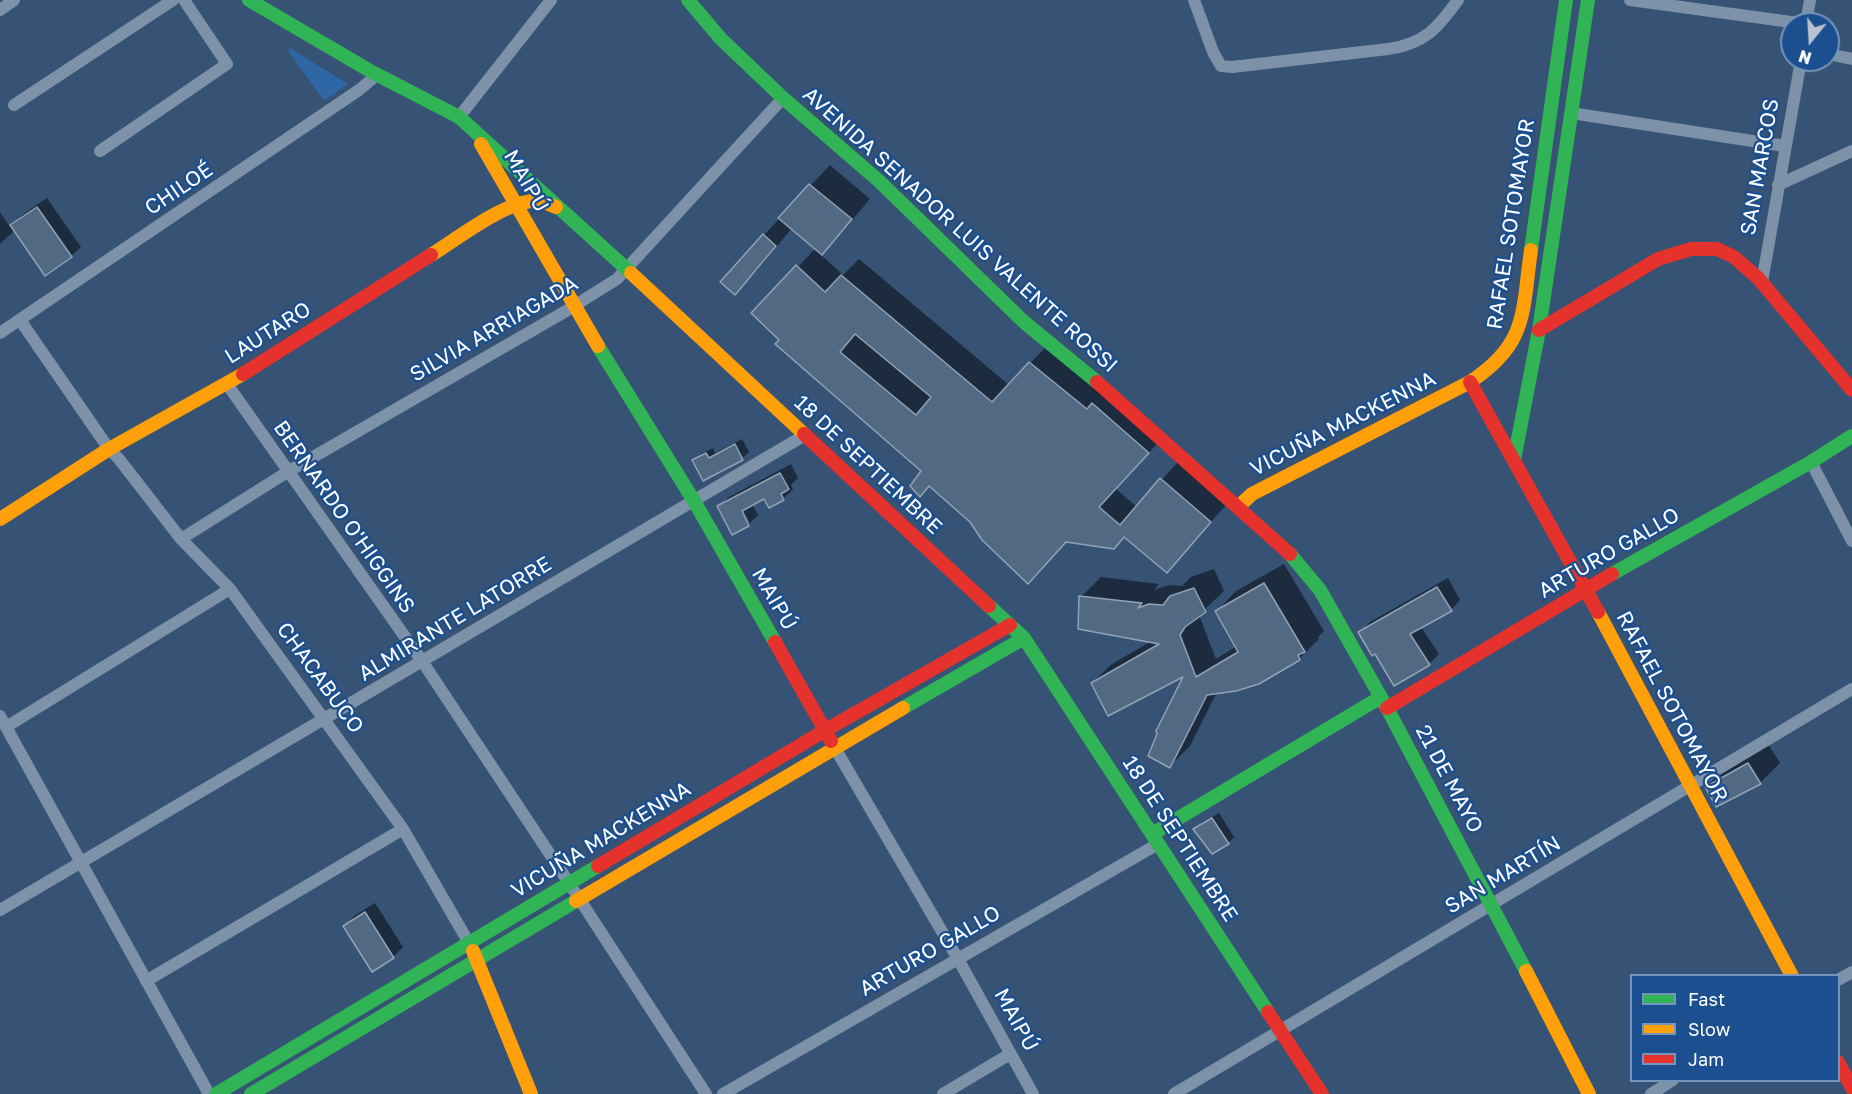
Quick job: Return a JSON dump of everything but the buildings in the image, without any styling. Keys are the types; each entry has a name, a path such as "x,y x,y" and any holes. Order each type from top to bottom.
{"main road":[{"name":"18 DE SEPTIEMBRE","path":"249,0 267,4 378,75 459,117 562,209 1024,638 1322,1094"},
{"name":"AVENIDA SENADOR LUIS VALENTE ROSSI","path":"687,0 721,39 783,98 879,181 1024,322 1063,353 1238,507"},
{"name":"RAFAEL SOTOMAYOR","path":"1566,0 1518,333 1506,354 1489,370 1470,382 1585,589 1791,974"},
{"name":"RAFAEL SOTOMAYOR","path":"1514,460 1539,330 1588,0"},
{"name":"MAIPÚ","path":"472,128 573,305 694,501 835,748"},
{"name":"LAUTARO","path":"0,519 109,449 227,384 516,204 542,201 562,209"},
{"name":"SAN MARCOS","path":"1539,330 1658,259 1695,249 1708,248 1724,251 1762,282 1852,390"},
{"path":"1522,309 1525,323 1539,330"},
{"name":"VICUÑA MACKENNA","path":"1238,507 1252,494 1470,382"},
{"name":"ARTURO GALLO","path":"1155,839 1384,703 1811,462 1852,436"},
{"name":"21 DE MAYO","path":"1238,507 1294,558 1320,590 1384,703 1491,904 1588,1094"},
{"name":"VICUÑA MACKENNA","path":"216,1094 824,731 1010,625"},
{"name":"VICUÑA MACKENNA","path":"251,1094 1024,638"},
{"name":"CHACABUCO","path":"470,943 531,1094"},
{"path":"1840,1064 1852,1088"}],"street":[{"path":"0,10 14,0"},
{"path":"14,105 173,0"},
{"path":"99,151 227,64 184,0"},
{"path":"459,117 551,0"},
{"path":"1194,0 1213,52 1221,66 1232,67 1311,59 1411,44 1438,26 1458,0"},
{"path":"1630,0 1780,20"},
{"name":"SAN MARCOS","path":"1762,282 1799,72"},
{"name":"CHILOÉ","path":"0,333 378,75"},
{"name":"SILVIA ARRIAGADA","path":"181,539 289,471 617,279 783,98"},
{"path":"1572,112 1785,146"},
{"path":"1778,185 1852,152"},
{"name":"CHACABUCO","path":"20,321 109,449 181,539 230,590 324,719 403,829 470,943"},
{"name":"BERNARDO O'HIGGINS","path":"227,384 422,662 706,1094"},
{"name":"ALMIRANTE LATORRE","path":"0,910 805,435"},
{"path":"1811,462 1852,541"},
{"path":"209,1094 3,721 230,590"},
{"name":"SAN MARTÍN","path":"1174,1094 1852,689"},
{"name":"MAIPÚ","path":"835,748 958,959 1033,1094"},
{"path":"146,981 403,829"},
{"name":"ARTURO GALLO","path":"723,1094 958,959 1155,839"},
{"path":"943,1094 1010,1054"},
{"path":"1651,1094 1670,1082"}],"shaded area":[{"path":"290,48 348,84 324,101 288,51"}],"traffic: fast":[{"path":"249,0 372,72 459,117 631,273"},
{"path":"688,0 721,39 783,98 879,181 1024,322 1097,382"},
{"path":"1531,250 1566,0"},
{"path":"1514,460 1539,330 1588,0"},
{"path":"598,346 694,501 775,642"},
{"path":"1612,574 1811,462 1852,436"},
{"path":"1290,554 1320,590 1387,708 1526,971"},
{"path":"989,606 1024,638 1268,1012"},
{"path":"903,708 1024,638"},
{"path":"1152,834 1381,697"},
{"path":"216,1094 598,866"},
{"path":"251,1094 576,901"}],"traffic: slow":[{"path":"481,144 598,346"},
{"path":"431,255 481,222 522,203 543,202 556,207"},
{"path":"1238,507 1252,494 1470,382 1489,368 1503,354 1519,325 1531,250"},
{"path":"631,273 804,434"},
{"path":"0,519 109,449 243,374"},
{"path":"1598,612 1791,974"},
{"path":"576,901 903,708"},
{"path":"473,951 531,1094"},
{"path":"1526,971 1589,1094"}],"traffic: jam":[{"path":"1539,330 1658,259 1691,249 1717,249 1734,257 1758,278 1852,390"},
{"path":"243,374 431,255"},
{"path":"1097,382 1290,554"},
{"path":"1470,382 1598,612"},
{"path":"804,434 989,606"},
{"path":"1387,708 1612,574"},
{"path":"598,866 824,731 1010,625"},
{"path":"775,642 831,741"},
{"path":"1268,1012 1322,1094"},
{"path":"1840,1066 1852,1088"}]}
